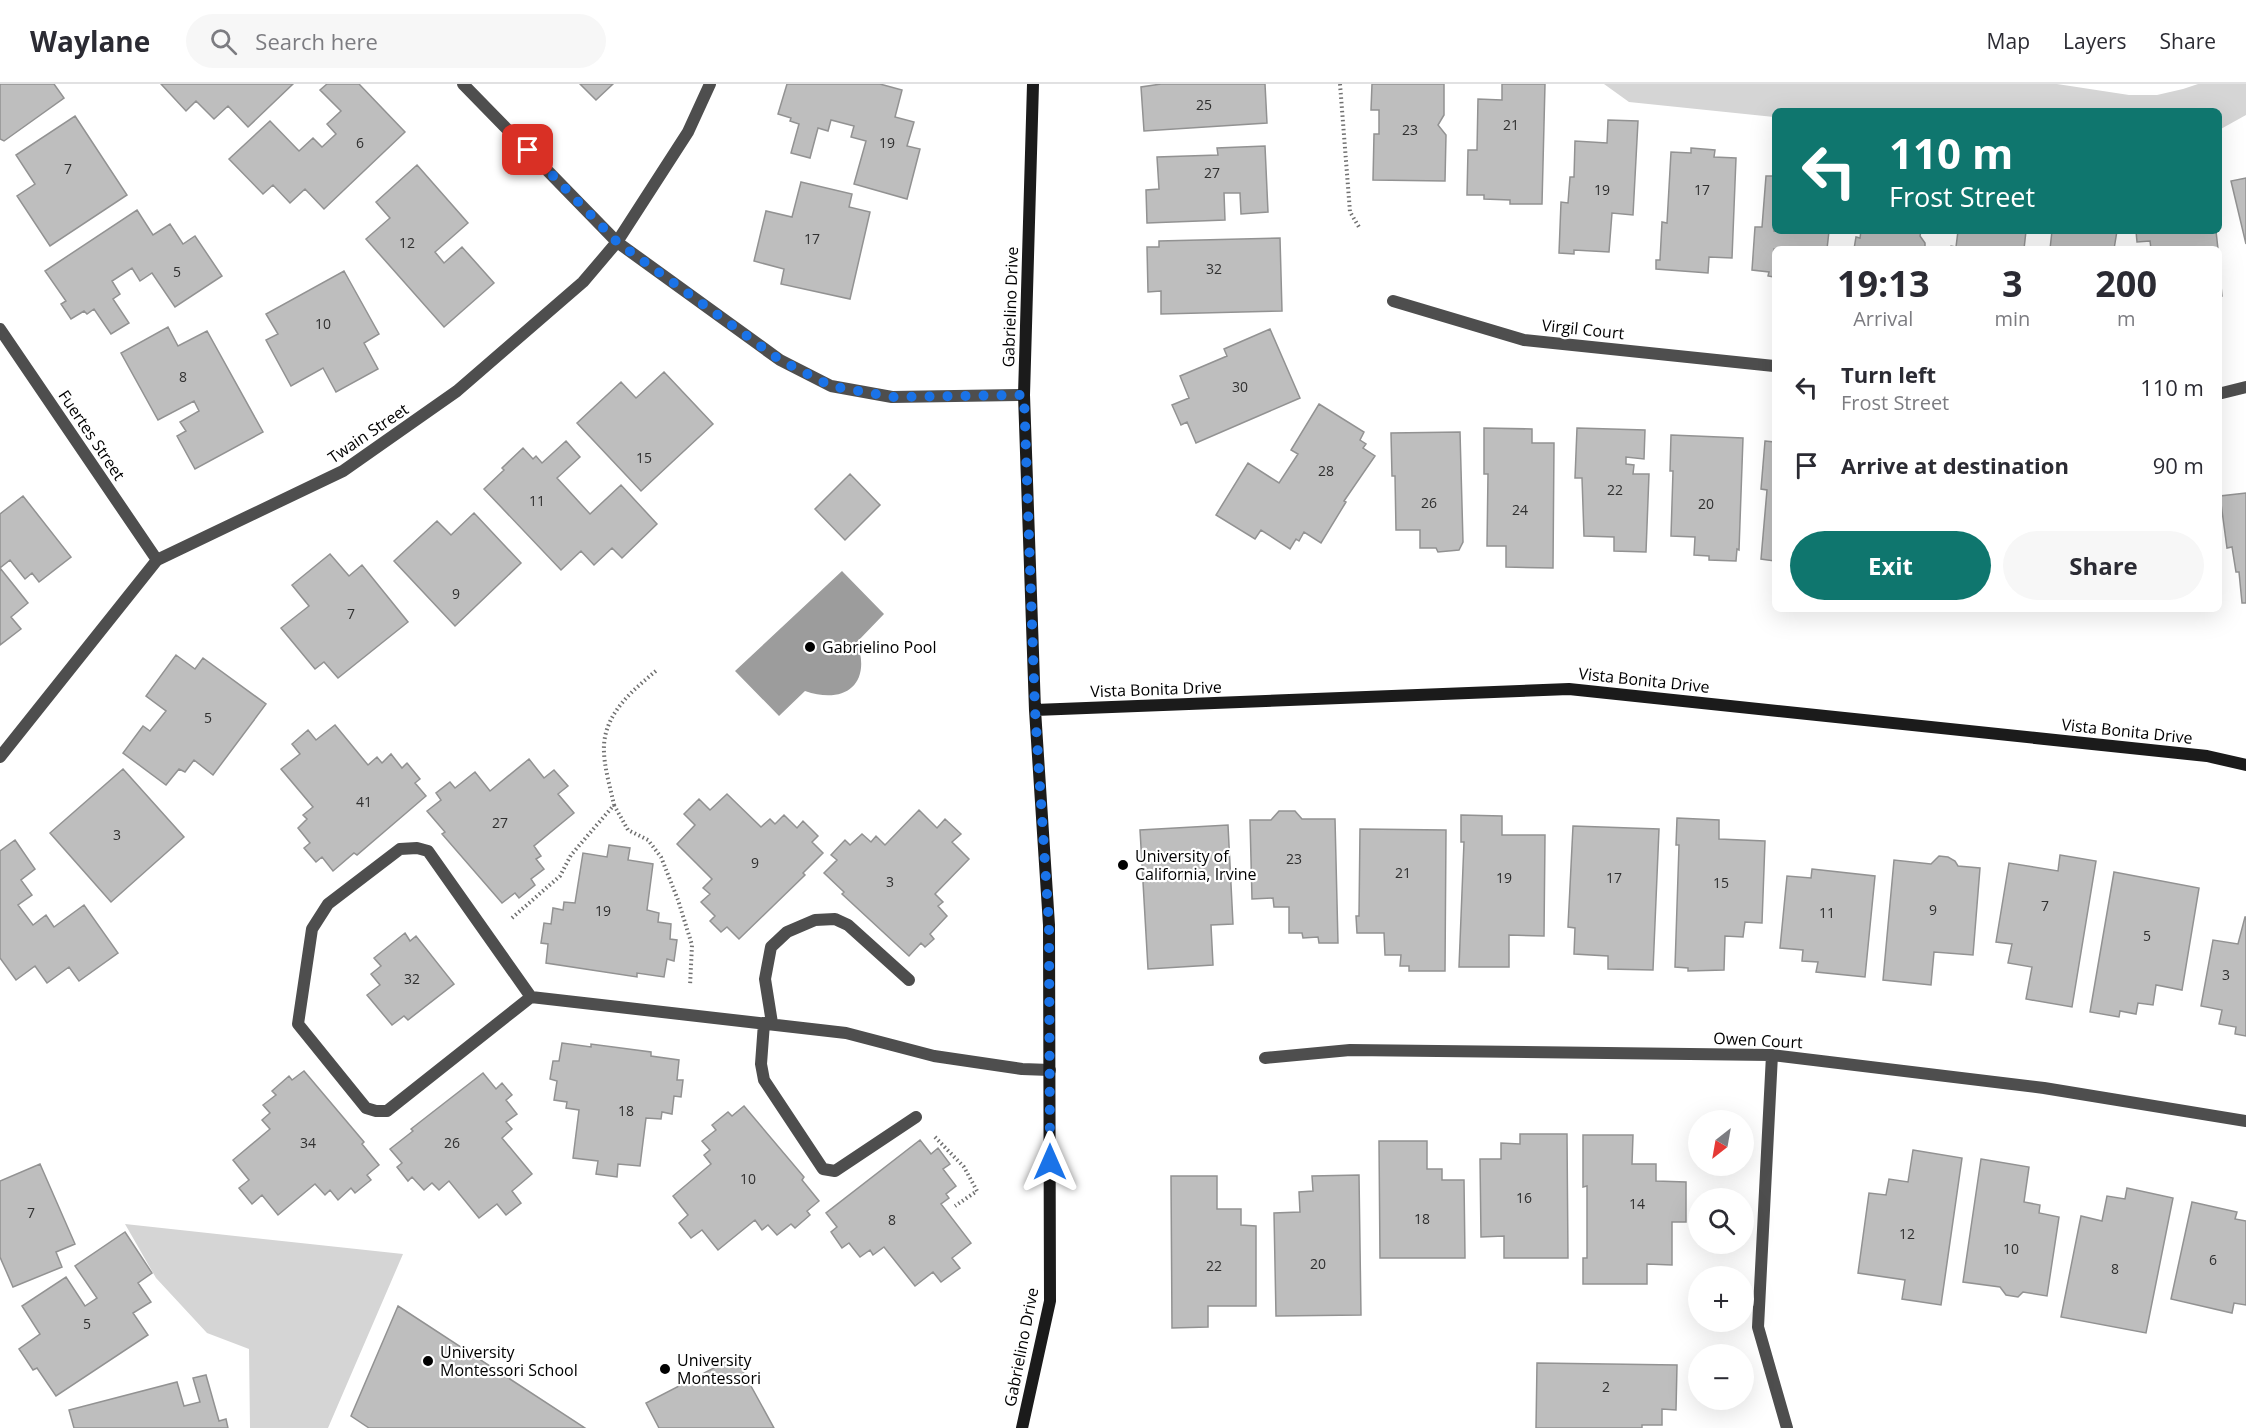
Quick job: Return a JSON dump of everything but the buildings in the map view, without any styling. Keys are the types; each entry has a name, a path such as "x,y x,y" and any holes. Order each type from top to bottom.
{"street":[{"path":"463,84 617,242 780,360 831,386 892,397 1024,395"},
{"name":"Twain Street","path":"0,757 157,560 343,471 457,391 583,282 617,242 688,132 710,84"},
{"name":"Gabrielino Drive","path":"1022,1428 1050,1301 1049,925 1035,710 1024,395 1033,84"},
{"name":"Virgil Court","path":"1393,301 1524,340 1772,366"},
{"name":"Fuertes Street","path":"0,329 157,560"},
{"path":"2222,392 2246,387"},
{"name":"Vista Bonita Drive","path":"1035,710 1569,689 2207,756 2246,765"},
{"path":"531,997 428,851 417,848 400,849 328,904 318,917 312,929 298,1024 366,1108 376,1111 387,1111 531,997 846,1032 934,1056 1022,1069 1050,1070"},
{"path":"909,980 848,925 835,919 815,920 787,933 771,947 765,979 768,1023 761,1064 764,1080 823,1169 835,1171 916,1118"},
{"name":"Owen Court","path":"1265,1058 1350,1050 1772,1055 2044,1088 2246,1121"},
{"path":"1772,1055 1758,1327 1787,1428"}],"path":[{"path":"1340,84 1350,212 1359,227"},
{"path":"657,670 626,696 608,726 604,745 614,806 628,830 648,840 661,857 678,900 692,945 688,1015"},
{"path":"489,938 560,876 571,855 614,806"},
{"path":"916,1118 964,1167 977,1191 955,1206"}],"shaded area":[{"path":"1604,84 2057,84 2129,95 2157,95 2198,84 2246,84 2246,115 2222,128 2222,108 1772,108 1772,117 1629,102"},
{"name":"Gabrielino Pool","path":"842,571 884,614 857,642 861,657 858,680 852,688 843,693 819,695 805,691 779,716 735,671"},
{"path":"125,1224 403,1254 328,1428 250,1428 249,1349 207,1333 156,1278"}],"place":[{"name":"Gabrielino Pool","path":"810,647"},
{"name":"University of California, Irvine","path":"1123,865"},
{"name":"University Montessori School","path":"428,1361"},
{"name":"University Montessori","path":"665,1369"}],"route":[{"path":"528,150 617,242 780,360 831,386 892,397 1024,395 1035,710 1049,925 1050,1162"}]}
